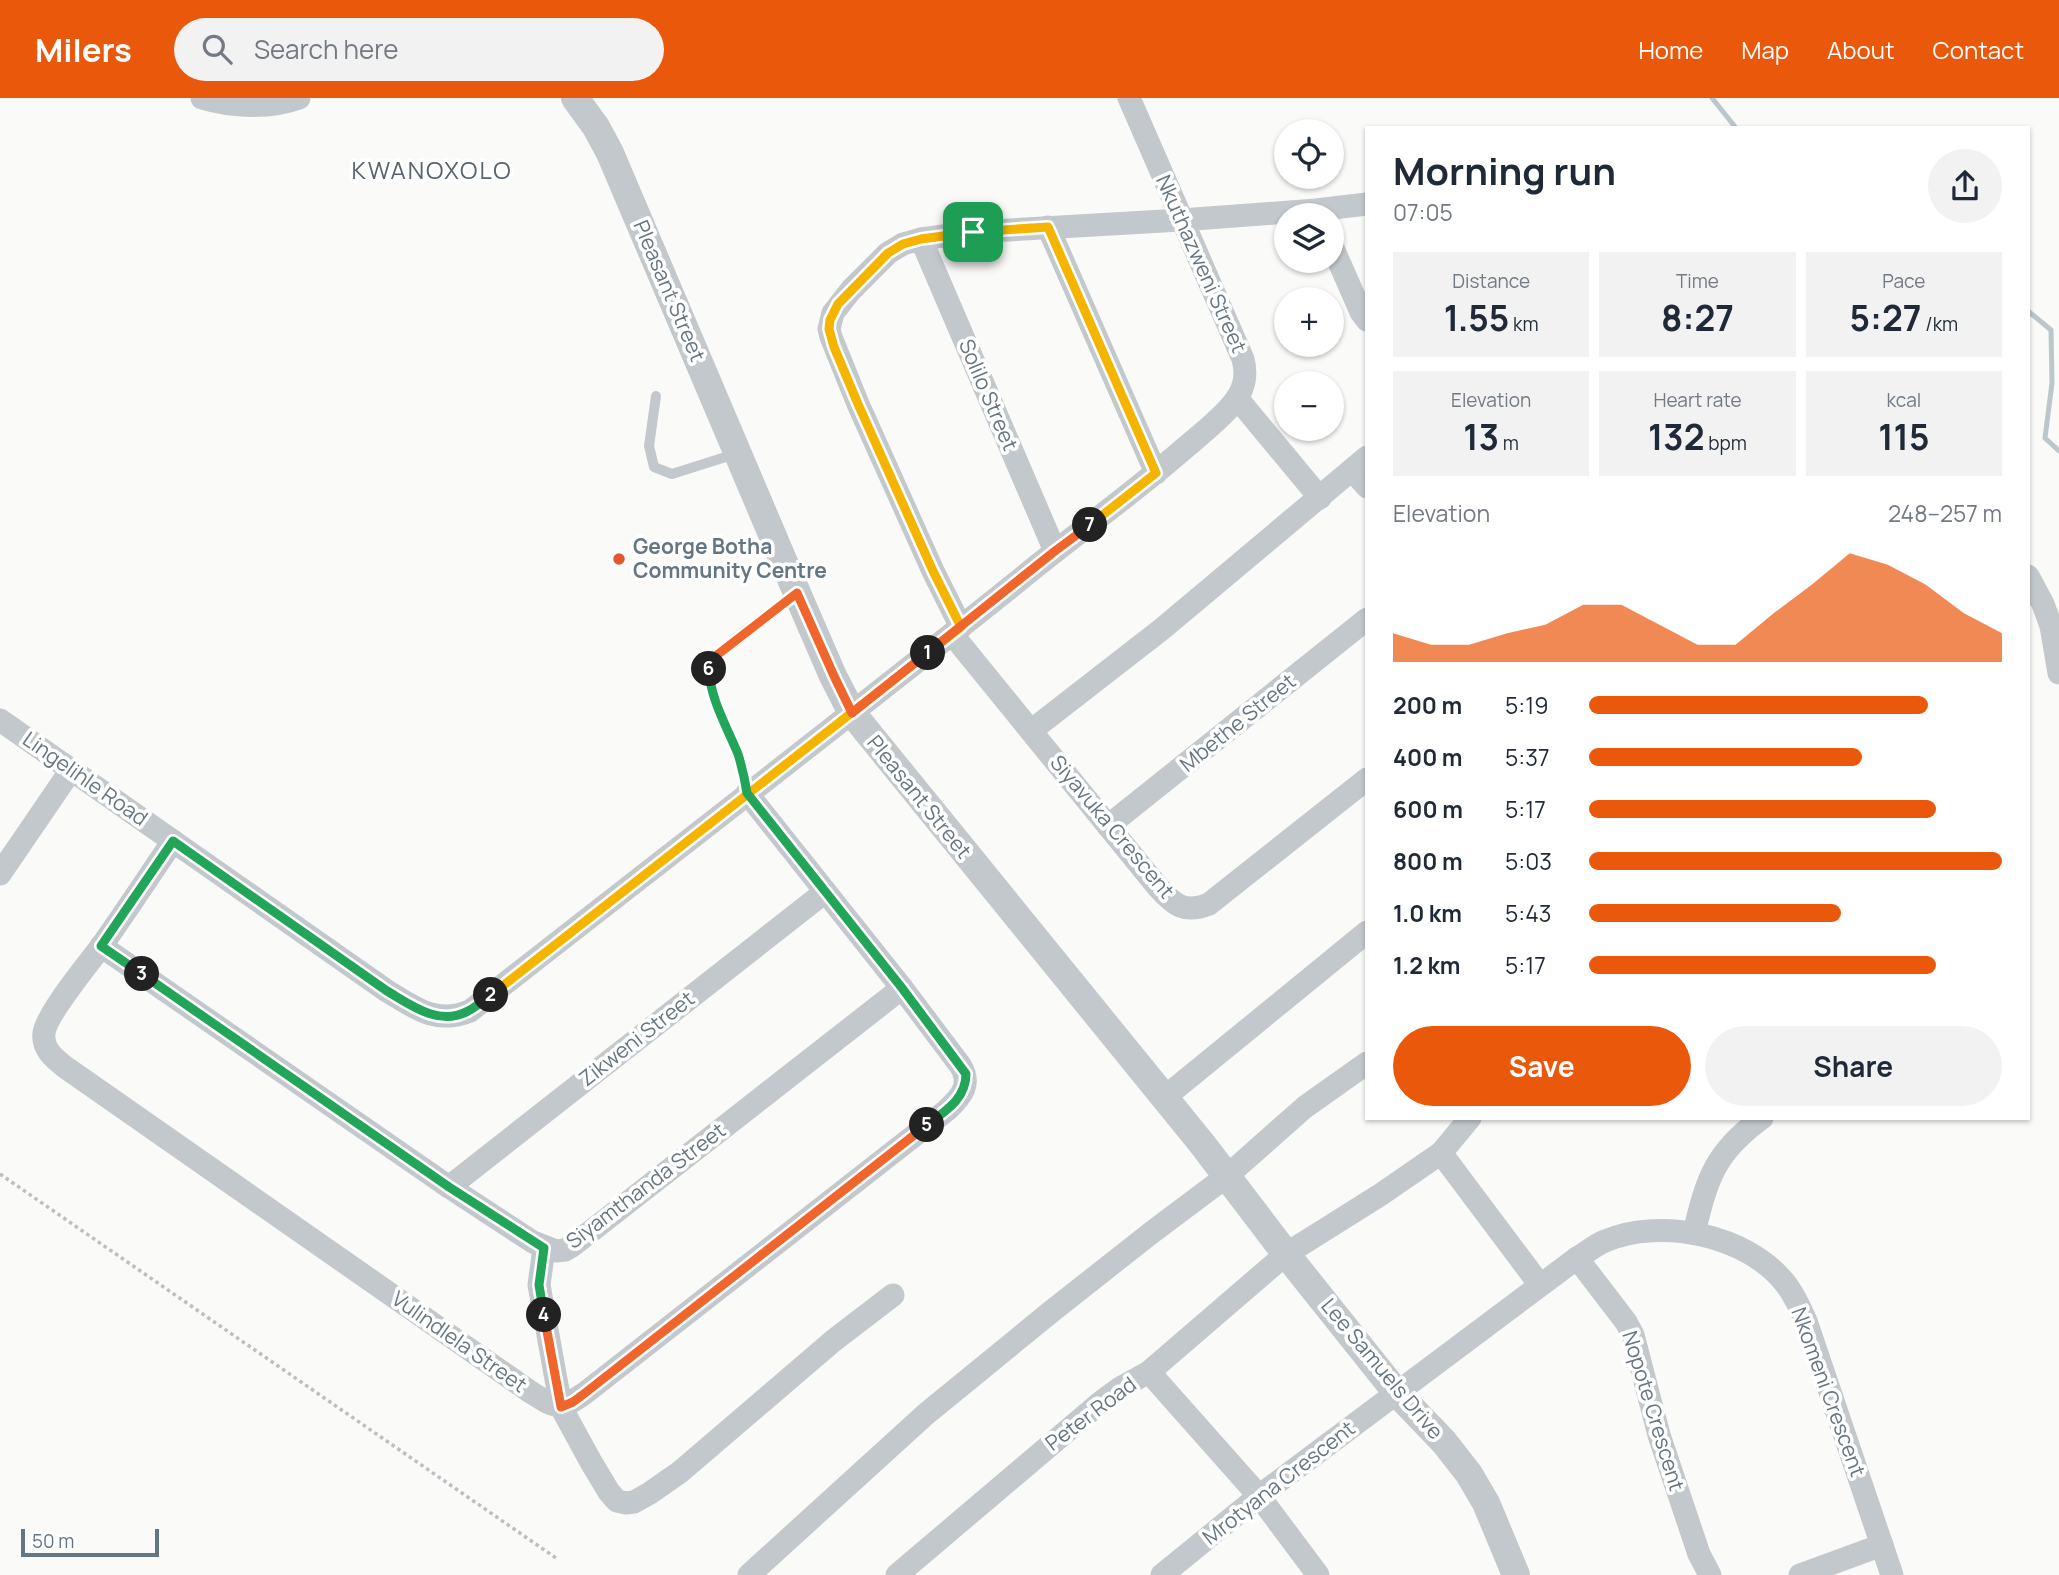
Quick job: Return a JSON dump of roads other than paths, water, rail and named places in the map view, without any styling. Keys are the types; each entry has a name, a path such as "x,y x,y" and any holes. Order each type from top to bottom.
{"street":[{"path":"202,98 234,105 276,103 299,98"},
{"name":"Pleasant Street","path":"575,98 596,127 610,153 797,593 852,713 1227,1176"},
{"name":"Nkuthazweni Street","path":"1129,98 1243,359 1246,379 1237,398"},
{"name":"Siyavuka Crescent","path":"1344,208 1365,204"},
{"name":"Siyavuka Crescent","path":"1274,215 973,232 921,239 903,244 888,253 838,304 830,320 829,329 834,347 933,571 956,631 1108,826 1171,901 1186,908 1200,908 1209,904 1365,781"},
{"path":"1048,227 1156,473"},
{"name":"Solilo Street","path":"921,239 1055,551"},
{"path":"1344,273 1365,318"},
{"path":"852,713 1156,473 1216,422 1237,398 1320,498"},
{"path":"1032,730 1162,629 1320,498 1362,471"},
{"path":"2030,580 2051,626 2059,673"},
{"name":"Mbethe Street","path":"1108,826 1365,621"},
{"name":"Lingelihle Road","path":"0,720 387,991 420,1011 445,1017 459,1016 470,1011 852,713"},
{"path":"0,873 71,770"},
{"path":"561,1407 585,1393 957,1100 966,1083 966,1074 902,988 747,793"},
{"name":"Vulindlela Street","path":"173,841 47,1020 44,1044 55,1059 529,1391 548,1403 561,1407"},
{"name":"Zikweni Street","path":"449,1187 825,892"},
{"path":"1165,1097 1365,934"},
{"name":"Siyamthanda Street","path":"101,946 449,1187 544,1248 556,1251 572,1246 902,988"},
{"path":"749,1575 926,1414 1052,1311 1227,1176 1305,1107 1365,1064"},
{"name":"Peter Road","path":"897,1575 1101,1402 1149,1372 1286,1254 1441,1153 1468,1120"},
{"path":"1694,1233 1715,1167 1735,1139 1759,1120"},
{"path":"1441,1153 1541,1285"},
{"name":"Lee Samuels Drive","path":"1227,1176 1397,1393 1469,1474 1486,1503 1516,1575"},
{"name":"Nkomeni Crescent","path":"1397,1393 1577,1258 1604,1241 1629,1234 1672,1230 1694,1233 1740,1248 1762,1261 1785,1283 1806,1321 1892,1575"},
{"path":"544,1248 539,1285 561,1407 609,1492 617,1501 626,1503 634,1502 650,1493 680,1472 833,1341 893,1295"},
{"name":"Nopote Crescent","path":"1577,1258 1633,1335 1658,1435 1699,1554 1710,1575"},
{"path":"1149,1372 1259,1496 1318,1575"},
{"name":"Mrotyana Crescent","path":"1162,1575 1259,1496 1397,1393"},
{"path":"1800,1575 1882,1545"}],"lane":[{"path":"656,396 649,446 654,467 672,474 737,453"},
{"path":"747,793 738,757 710,681 709,665 728,645 797,593"}],"waterway":[{"path":"1712,98 1734,126"},
{"path":"2030,313 2051,330 2052,383 2045,438 2059,451"}],"place":[{"name":"George Botha Community Centre","path":"619,559"}],"district":[{"name":"KWANOXOLO","path":"432,171"}]}
